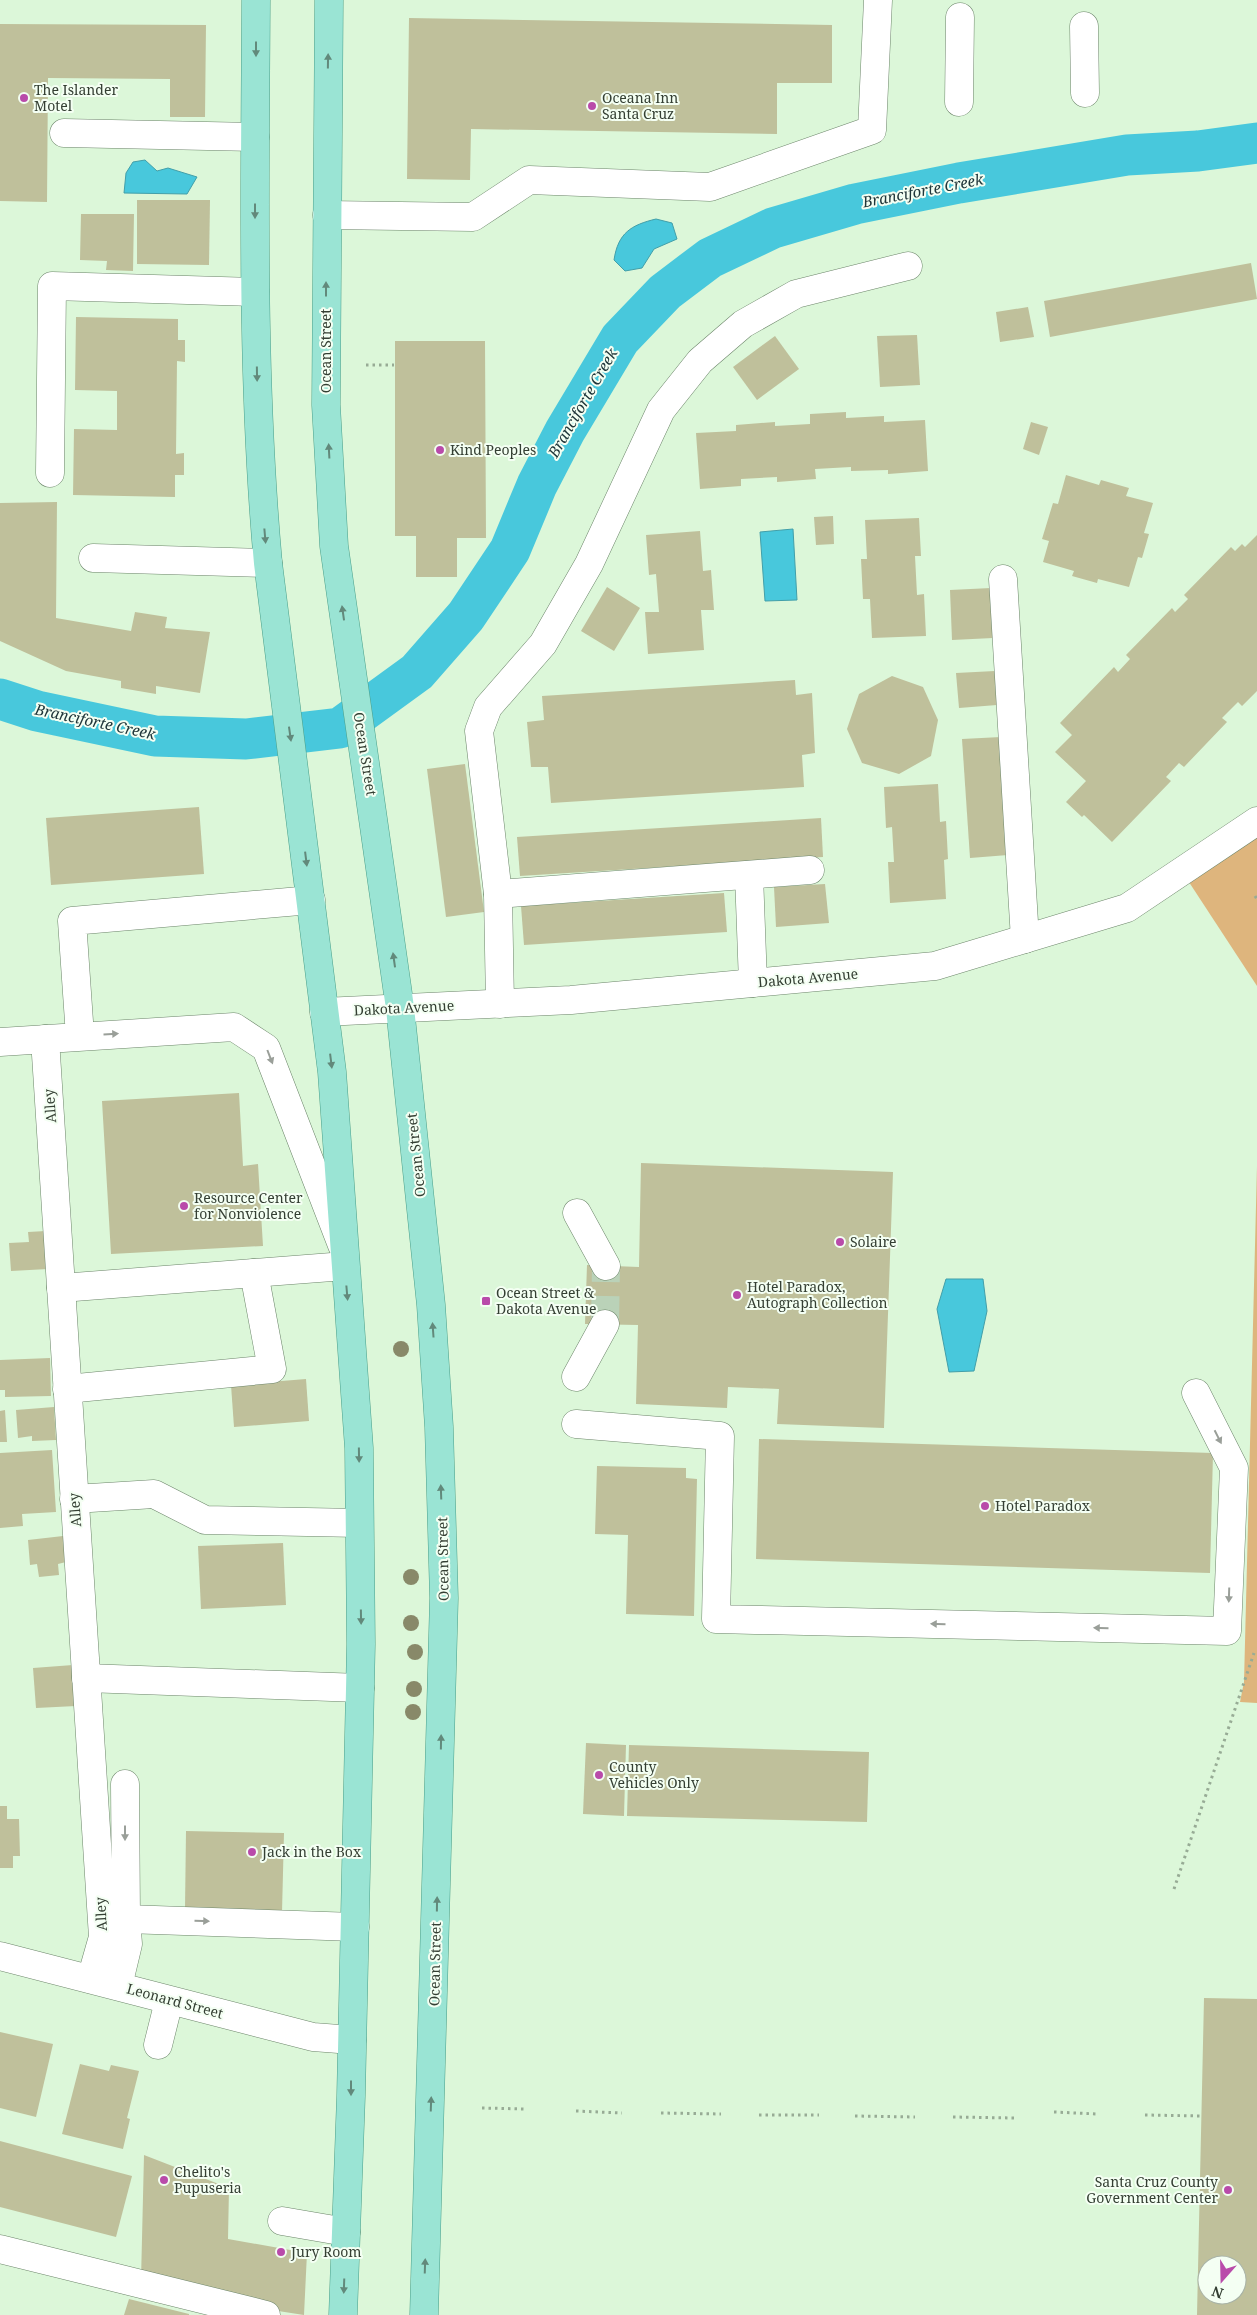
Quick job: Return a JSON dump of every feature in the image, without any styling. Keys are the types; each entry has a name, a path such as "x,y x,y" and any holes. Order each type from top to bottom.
{"main road":[{"path":"256,0 255,292 260,478 268,563 332,1072 359,1448 360,1688 352,2040 343,2315"},
{"name":"Ocean Street","path":"330,0 327,414 334,546 370,784 400,1008 431,1305 439,1427 444,1598 424,2315"}],"street":[{"path":"327,214 473,217 529,180 710,187 872,130 878,0"},
{"path":"958,102 960,18"},
{"path":"1084,26 1085,93"},
{"path":"64,133 255,137"},
{"path":"500,1004 498,894 479,731 488,707 543,644 589,564 661,410 700,361 743,324 796,294 908,266"},
{"path":"50,472 52,286 255,292"},
{"path":"93,558 268,563"},
{"path":"1003,579 1025,939"},
{"name":"Dakota Avenue","path":"324,1012 571,1000 935,966 1127,908 1257,822"},
{"path":"498,894 810,870"},
{"path":"750,875 753,983"},
{"path":"80,1036 72,921 311,900"},
{"path":"0,1042 234,1027 266,1048 344,1258 254,1273 61,1288"},
{"name":"Alley","path":"45,1039 103,1937 91,1979"},
{"path":"577,1213 606,1266"},
{"path":"67,1389 272,1369 254,1273"},
{"path":"576,1377 605,1324"},
{"path":"576,1424 720,1436 716,1619 1227,1631 1234,1468 1196,1393"},
{"path":"74,1499 154,1494 205,1520 359,1523"},
{"path":"86,1678 360,1688"},
{"path":"118,1986 128,1944 126,1919 125,1784"},
{"path":"126,1919 355,1927"},
{"name":"Leonard Street","path":"0,1956 313,2037 352,2040"},
{"path":"158,2045 169,2000"},
{"path":"282,2221 346,2232"},
{"path":"0,2249 266,2315"}],"path":[{"path":"366,366 394,365"},
{"path":"1174,1888 1254,1654 1254,1645"},
{"path":"482,2108 526,2109"},
{"path":"576,2111 622,2113"},
{"path":"1054,2112 1097,2114"},
{"path":"661,2113 721,2114"},
{"path":"1145,2114 1201,2116"},
{"path":"759,2115 819,2115"},
{"path":"855,2116 915,2117"},
{"path":"953,2117 1014,2118"}],"shaded area":[{"path":"1257,822 1257,986 1185,876"},
{"path":"1257,1166 1257,1703 1240,1702 1244,1682"}],"water":[{"path":"145,160 157,171 168,168 197,177 187,194 124,193 126,173 133,162"},
{"path":"656,219 672,223 677,239 654,249 642,268 625,271 614,260 622,237 633,227"},
{"path":"793,529 797,600 765,601 760,532"},
{"path":"946,1279 983,1279 987,1311 974,1371 949,1372 937,1309"}],"building":[{"name":"Oceana Inn Santa Cruz","path":"409,18 832,25 832,83 777,83 777,134 471,129 470,180 407,179"},
{"name":"The Islander Motel","path":"0,24 206,25 205,117 170,117 170,79 48,78 47,202 0,201"},
{"path":"137,200 210,200 209,265 137,264"},
{"path":"81,214 134,214 133,271 106,270 107,261 80,260"},
{"path":"1251,263 1257,299 1050,337 1044,301"},
{"path":"1028,307 1034,337 1000,342 996,312"},
{"path":"76,317 178,319 178,340 185,340 185,362 177,361 176,454 184,453 184,475 175,475 175,497 73,495 74,429 117,430 117,391 75,390"},
{"path":"917,335 920,385 880,387 877,336"},
{"path":"775,336 799,369 757,400 733,367"},
{"name":"Kind Peoples","path":"395,341 485,341 486,538 457,538 457,577 416,577 416,536 395,536"},
{"path":"846,412 846,418 884,416 884,422 925,420 928,471 888,474 888,470 851,471 851,467 815,469 816,479 777,482 777,477 741,479 741,486 700,489 696,433 736,431 736,425 775,422 775,426 810,424 810,414"},
{"path":"1031,422 1048,427 1039,455 1023,449"},
{"path":"1066,475 1099,485 1101,480 1129,488 1126,496 1153,503 1144,533 1149,534 1142,558 1138,557 1129,587 1098,579 1097,583 1072,576 1074,571 1043,562 1049,541 1042,539 1053,503 1058,504"},
{"path":"57,502 56,618 131,631 135,612 167,617 165,628 210,632 200,693 156,686 156,694 121,688 121,681 66,671 0,641 0,503"},
{"path":"833,516 834,544 816,545 814,517"},
{"path":"919,518 921,556 915,556 917,595 924,594 926,636 872,638 870,599 863,599 861,559 867,559 865,520"},
{"path":"700,531 703,571 711,570 714,610 701,610 704,650 648,654 645,612 659,612 656,574 649,575 646,535"},
{"path":"1257,535 1257,691 1242,706 1238,702 1222,718 1227,722 1184,767 1179,763 1166,777 1171,781 1112,842 1084,815 1082,817 1066,802 1086,781 1055,752 1072,735 1060,723 1114,667 1118,672 1130,659 1126,655 1172,608 1175,612 1188,599 1184,595 1231,547 1235,551 1242,544 1245,547"},
{"path":"607,587 640,608 614,651 581,631"},
{"path":"991,588 993,638 952,640 950,590"},
{"path":"995,671 997,705 959,708 956,673"},
{"path":"892,676 923,687 938,720 931,756 899,774 862,763 847,729 859,694"},
{"path":"795,680 796,695 812,693 815,753 802,755 804,787 551,803 548,767 531,767 527,722 544,720 542,696"},
{"path":"1001,737 1008,855 970,858 962,739"},
{"path":"465,764 484,912 446,917 427,769"},
{"path":"938,784 940,822 946,821 948,859 944,860 946,899 890,903 888,862 894,862 892,827 886,828 884,787"},
{"path":"199,807 204,874 51,885 46,818"},
{"path":"821,818 823,857 520,876 517,837"},
{"path":"825,884 829,923 776,927 774,887"},
{"path":"724,893 727,932 524,945 521,906"},
{"name":"Resource Center for Nonviolence","path":"239,1093 243,1166 258,1164 263,1246 111,1254 102,1101"},
{"name":"Hotel Paradox, Autograph Collection","path":"641,1163 893,1172 884,1428 777,1424 779,1389 728,1387 727,1408 636,1404 638,1325 585,1324 587,1265 639,1267"},
{"path":"46,1231 48,1269 11,1271 9,1243 29,1242 28,1232"},
{"path":"50,1358 51,1396 5,1397 5,1390 0,1390 0,1360"},
{"path":"306,1379 309,1421 234,1427 231,1385"},
{"path":"54,1407 56,1440 32,1441 32,1436 18,1438 16,1410"},
{"path":"5,1410 7,1442 0,1442 0,1411"},
{"name":"Hotel Paradox","path":"759,1439 1213,1453 1210,1573 756,1559"},
{"path":"52,1450 56,1512 22,1514 23,1526 0,1528 0,1453"},
{"path":"597,1466 686,1468 686,1478 697,1479 694,1616 626,1614 628,1535 595,1534"},
{"path":"63,1536 66,1562 58,1564 59,1575 39,1577 37,1564 30,1565 28,1540"},
{"path":"283,1543 286,1605 201,1609 198,1546"},
{"path":"73,1665 76,1706 36,1708 33,1668"},
{"path":"586,1743 626,1745 624,1816 583,1814"},
{"path":"629,1745 869,1752 867,1822 627,1816"},
{"path":"0,1806 7,1806 7,1819 19,1819 20,1856 13,1856 13,1868 0,1868"},
{"path":"186,1831 284,1833 282,1912 185,1909"},
{"name":"Santa Cruz County Government Center","path":"1204,1998 1257,1999 1257,2315 1197,2315 1197,2305 1247,2305 1247,2255 1198,2255"},
{"path":"0,2032 53,2044 36,2117 0,2108"},
{"path":"80,2064 109,2071 111,2065 139,2071 127,2118 130,2119 123,2149 62,2134"},
{"path":"0,2141 132,2176 116,2237 0,2207"},
{"path":"144,2155 229,2188 228,2239 307,2253 304,2315 226,2303 141,2280"},
{"path":"129,2299 189,2314 189,2315 124,2315"}],"waterway":[{"name":"Branciforte Creek","path":"0,699 37,711 155,736 246,739 340,728 417,672 466,616 510,550 537,485 565,431 620,339 665,292 710,258 773,228 855,204 959,183 1127,155 1198,151 1257,143"}],"tunnel":[{"path":"605,1324 606,1266"}],"place":[{"name":"The Islander Motel","path":"24,98"},
{"name":"Oceana Inn Santa Cruz","path":"592,106"},
{"name":"Kind Peoples","path":"440,450"},
{"name":"Resource Center for Nonviolence","path":"184,1206"},
{"name":"Solaire","path":"840,1242"},
{"name":"Hotel Paradox, Autograph Collection","path":"737,1295"},
{"name":"Ocean Street & Dakota Avenue","path":"486,1301"},
{"name":"Hotel Paradox","path":"985,1506"},
{"name":"County Vehicles Only","path":"599,1775"},
{"name":"Jack in the Box","path":"252,1852"},
{"name":"Chelito's Pupuseria","path":"164,2180"},
{"name":"Santa Cruz County Government Center","path":"1228,2190"},
{"name":"Jury Room","path":"281,2252"}]}
